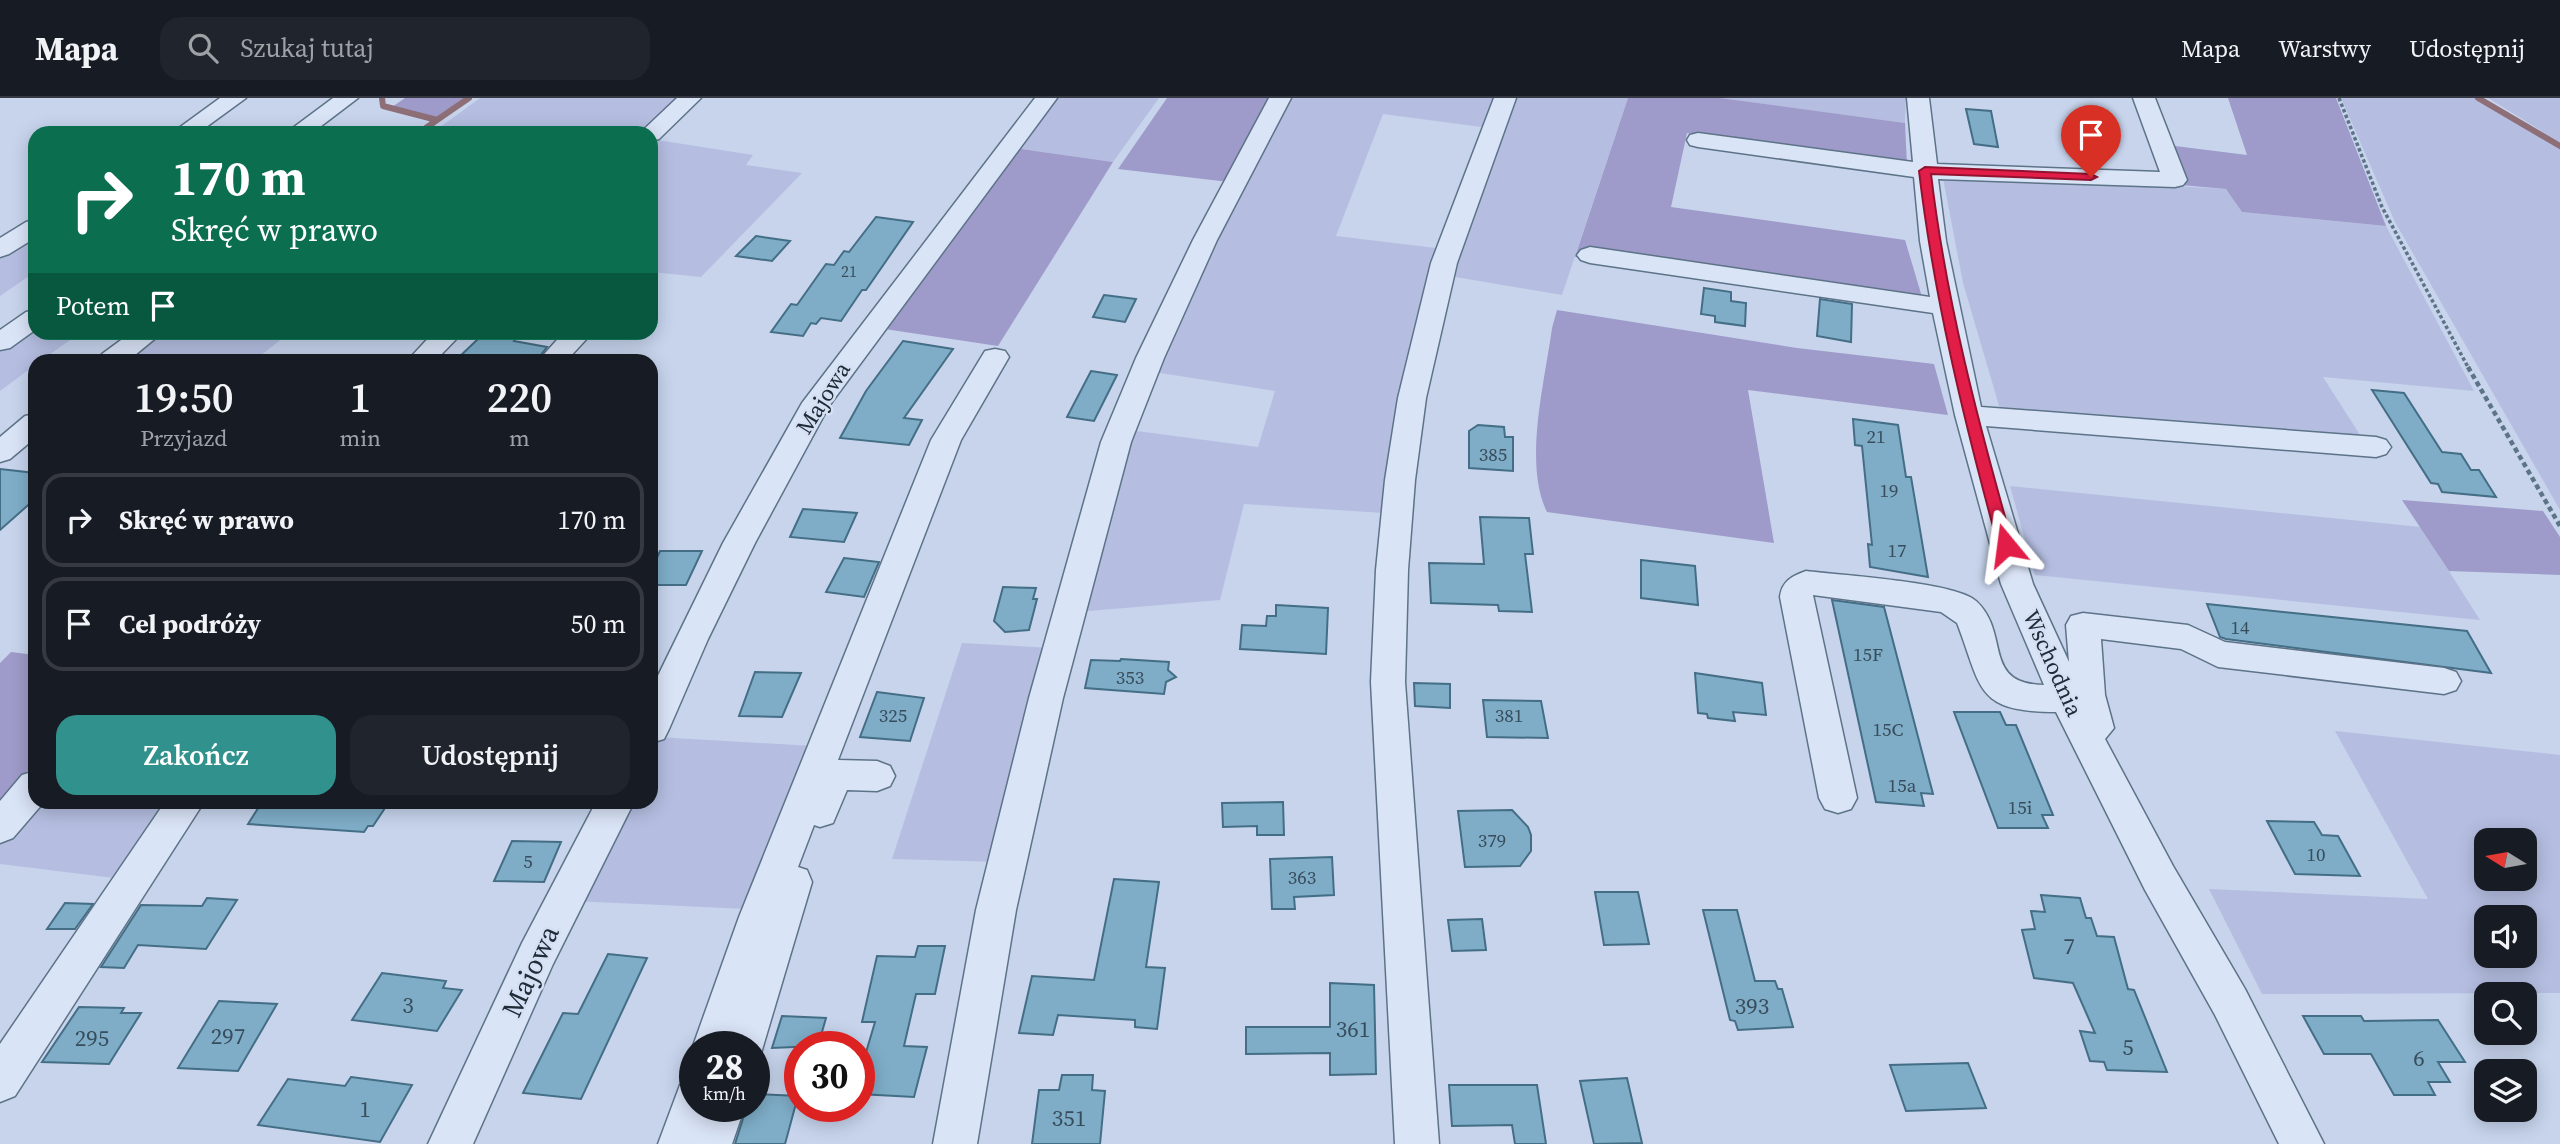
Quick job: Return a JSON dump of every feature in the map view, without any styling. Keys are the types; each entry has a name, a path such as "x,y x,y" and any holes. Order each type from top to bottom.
{"street":[{"path":"193,126 235,98"},
{"path":"307,126 347,98"},
{"path":"658,128 690,98"},
{"name":"Majowa","path":"658,713 691,639 739,543 816,403 1046,98"},
{"path":"955,1144 996,909 1046,698 1116,442 1150,358 1205,240 1280,98"},
{"name":"Wschodnia","path":"1918,98 1933,242 1946,307 1969,415 2017,584 2068,699 2159,878 2230,1002 2302,1144"},
{"path":"1698,140 1925,171 2175,180 2144,98"},
{"path":"1417,1144 1388,682 1392,570 1412,398 1444,263 1499,113"},
{"path":"0,249 28,231"},
{"path":"1590,255 1831,288 1946,307"},
{"path":"0,342 28,323"},
{"path":"120,354 139,340"},
{"path":"427,354 442,340"},
{"path":"558,354 572,340"},
{"path":"718,1031 759,916 946,440 995,357"},
{"path":"1969,415 2376,447"},
{"path":"0,452 28,428"},
{"path":"1838,798 1796,597 1797,590 1806,583 1943,600 1960,606 1970,615 1993,677 2001,689 2019,697 2068,699"},
{"path":"2110,781 2088,695 2083,625 2189,637 2218,654 2444,681"},
{"path":"749,1031 798,868 835,775 877,776"},
{"path":"0,827 28,794"},
{"path":"0,1082 180,809"},
{"name":"Majowa","path":"450,1144 536,956 611,809"},
{"path":"680,1144 688,1122"},
{"path":"710,1144 718,1122"}],"path":[{"path":"2339,98 2382,207 2483,394 2560,527"}],"shaded area":[{"path":"405,98 466,98 436,119 392,107"},
{"path":"480,98 685,98 655,126 442,126"},
{"path":"1053,98 1159,98 1113,162 1015,148"},
{"path":"1167,98 1277,98 1229,182 1118,169"},
{"path":"1283,98 1502,98 1489,128 1383,114 1336,236 1444,249 1384,513 1244,504 1220,600 1077,612 1129,430 1258,447 1275,391 1154,372"},
{"path":"1511,98 1628,98 1562,295 1444,275"},
{"path":"1628,98 1720,98 1905,123 1907,165 1687,133 1671,207 1905,240 1925,307 1575,257"},
{"path":"1720,98 1906,98 1905,123 1763,104"},
{"path":"2228,98 2336,98 2386,226 2242,212 2226,189 2181,185 2167,145 2247,155"},
{"path":"2341,98 2477,98 2560,148 2560,510 2395,222"},
{"path":"2488,98 2560,98 2560,142 2556,140"},
{"path":"658,140 753,155 746,165 802,173 701,277 658,273"},
{"path":"1015,148 1113,162 998,346 878,328"},
{"path":"1942,173 2227,189 2242,212 2386,226 2474,391 2323,377 2362,438 2000,409 1963,283"},
{"path":"28,235 28,277 0,296 0,253"},
{"path":"1557,310 1797,348 1934,364 1948,415 1748,390 1774,543 1547,512 1540,492 1536,447 1541,397"},
{"path":"28,326 28,340 70,340 50,354 28,354 28,370 0,391 0,346"},
{"path":"147,340 280,340 263,354 127,354"},
{"path":"2010,486 2421,527 2480,620 2035,575"},
{"path":"2402,500 2543,511 2560,537 2560,575 2449,571"},
{"path":"962,643 1052,648 1000,862 892,859"},
{"path":"11,652 28,654 28,770 0,804 0,663"},
{"path":"2335,731 2560,755 2560,993 2537,993 2537,982 2474,982 2474,993 2262,994 2209,889 2428,899"},
{"path":"658,737 814,746 747,909 573,901 620,809 658,809"},
{"path":"28,809 172,809 122,879 0,864 0,838"}],"building":[{"path":"1966,109 1991,111 1998,147 1974,144"},
{"path":"876,217 913,222 841,321 821,318 816,324 811,323 803,336 771,332 791,304 797,305 826,264 834,265 844,251 849,252"},
{"path":"756,236 790,241 772,261 736,256"},
{"path":"1704,288 1731,292 1731,301 1746,303 1745,326 1715,322 1715,316 1701,314"},
{"path":"1104,295 1136,299 1125,322 1093,317"},
{"path":"1820,299 1852,304 1851,342 1817,336"},
{"path":"477,340 515,340 547,347 542,354 462,354"},
{"path":"903,341 953,349 904,418 922,420 909,445 840,438 866,391"},
{"path":"1091,371 1117,375 1094,421 1067,417"},
{"path":"2372,390 2404,393 2442,452 2461,454 2471,470 2479,470 2496,497 2442,492 2438,484 2431,483"},
{"path":"1853,419 1898,425 1906,477 1911,477 1928,577 1870,567 1868,544 1872,545 1862,446 1855,445"},
{"path":"1478,425 1504,427 1505,437 1513,437 1513,471 1469,468 1469,431"},
{"path":"0,469 28,472 28,505 0,530"},
{"path":"803,509 857,513 844,542 790,537"},
{"path":"1480,517 1529,518 1533,554 1525,554 1532,612 1499,611 1498,605 1431,603 1429,563 1484,564"},
{"path":"660,551 702,551 686,585 658,585"},
{"path":"844,558 879,562 864,597 826,592"},
{"path":"1641,560 1695,566 1698,605 1641,598"},
{"path":"1003,587 1036,588 1033,599 1037,599 1029,630 1005,632 994,621"},
{"path":"1832,600 1884,607 1933,794 1921,793 1924,806 1876,802"},
{"path":"2207,604 2467,631 2491,673 2226,639 2220,637"},
{"path":"1276,605 1328,608 1326,654 1240,649 1242,625 1266,626 1267,616 1276,616"},
{"path":"1091,660 1169,662 1168,670 1176,677 1166,682 1164,694 1085,688"},
{"path":"755,672 801,673 782,717 739,716"},
{"path":"1695,673 1762,683 1766,715 1733,712 1735,721 1708,718 1707,714 1698,713"},
{"path":"1414,683 1450,684 1450,708 1415,706"},
{"path":"877,692 924,698 910,741 860,737"},
{"path":"1483,700 1541,701 1548,738 1487,737"},
{"path":"1954,712 2000,712 2006,725 2016,725 2053,815 2042,815 2048,828 1998,828"},
{"path":"1283,802 1284,835 1257,835 1257,826 1223,827 1222,803"},
{"path":"258,809 384,809 373,826 368,826 364,832 248,824"},
{"path":"1512,810 1528,827 1531,835 1531,851 1520,866 1465,867 1458,811"},
{"path":"2267,821 2314,822 2322,835 2338,836 2360,876 2295,874"},
{"path":"512,841 561,842 544,882 494,881"},
{"path":"1332,857 1334,895 1294,897 1295,909 1272,909 1270,859"},
{"path":"1114,879 1159,882 1146,967 1165,968 1157,1029 1135,1027 1135,1020 1058,1015 1053,1035 1019,1033 1032,976 1094,980"},
{"path":"1595,892 1638,892 1649,944 1604,945"},
{"path":"2041,895 2080,898 2086,918 2091,918 2097,936 2114,937 2128,989 2134,990 2167,1072 2107,1070 2104,1062 2090,1061 2080,1031 2095,1033 2073,983 2034,978 2022,930 2035,929 2031,911 2045,912"},
{"path":"207,898 237,900 206,949 138,945 124,968 101,967 141,905 202,906"},
{"path":"65,903 93,904 75,929 47,929"},
{"path":"1703,910 1737,910 1755,981 1775,981 1778,989 1782,989 1793,1027 1738,1030 1735,1021 1730,1020"},
{"path":"1482,919 1486,950 1452,951 1448,920"},
{"path":"918,946 945,946 935,994 916,994 904,1046 927,1047 914,1097 875,1095 875,1031 872,1031 875,1022 862,1022 877,956 915,957"},
{"path":"608,954 647,958 581,1099 523,1093 563,1013 578,1014"},
{"path":"382,973 446,981 443,988 462,990 437,1031 352,1020"},
{"path":"1330,983 1374,985 1376,1074 1330,1075 1330,1053 1246,1054 1246,1027 1330,1027"},
{"path":"219,1001 277,1004 238,1071 178,1068"},
{"path":"79,1007 124,1008 121,1013 141,1013 109,1064 42,1062"},
{"path":"782,1016 826,1018 822,1031 784,1031 784,1047 772,1048"},
{"path":"2303,1016 2361,1016 2364,1021 2438,1020 2465,1062 2438,1062 2450,1082 2428,1082 2435,1095 2394,1095 2371,1054 2324,1054"},
{"path":"1968,1063 1986,1108 1906,1111 1890,1065"},
{"path":"1062,1075 1093,1075 1092,1090 1105,1091 1100,1144 1032,1144 1039,1090 1059,1090"},
{"path":"351,1077 412,1085 380,1142 258,1125 288,1079 345,1086"},
{"path":"1627,1078 1642,1143 1594,1144 1580,1081"},
{"path":"1449,1085 1537,1085 1546,1144 1515,1144 1512,1125 1452,1126"},
{"path":"770,1095 784,1095 784,1122 791,1122 785,1144 735,1144 742,1122 770,1122"}],"waterway":[{"path":"382,98 383,106 437,120"},
{"path":"437,120 469,98"},
{"path":"2478,98 2560,146"},
{"path":"429,126 437,120"}],"route":[{"path":"2006,545 1969,415 1952,337 1933,242 1925,171 2091,177"}]}
